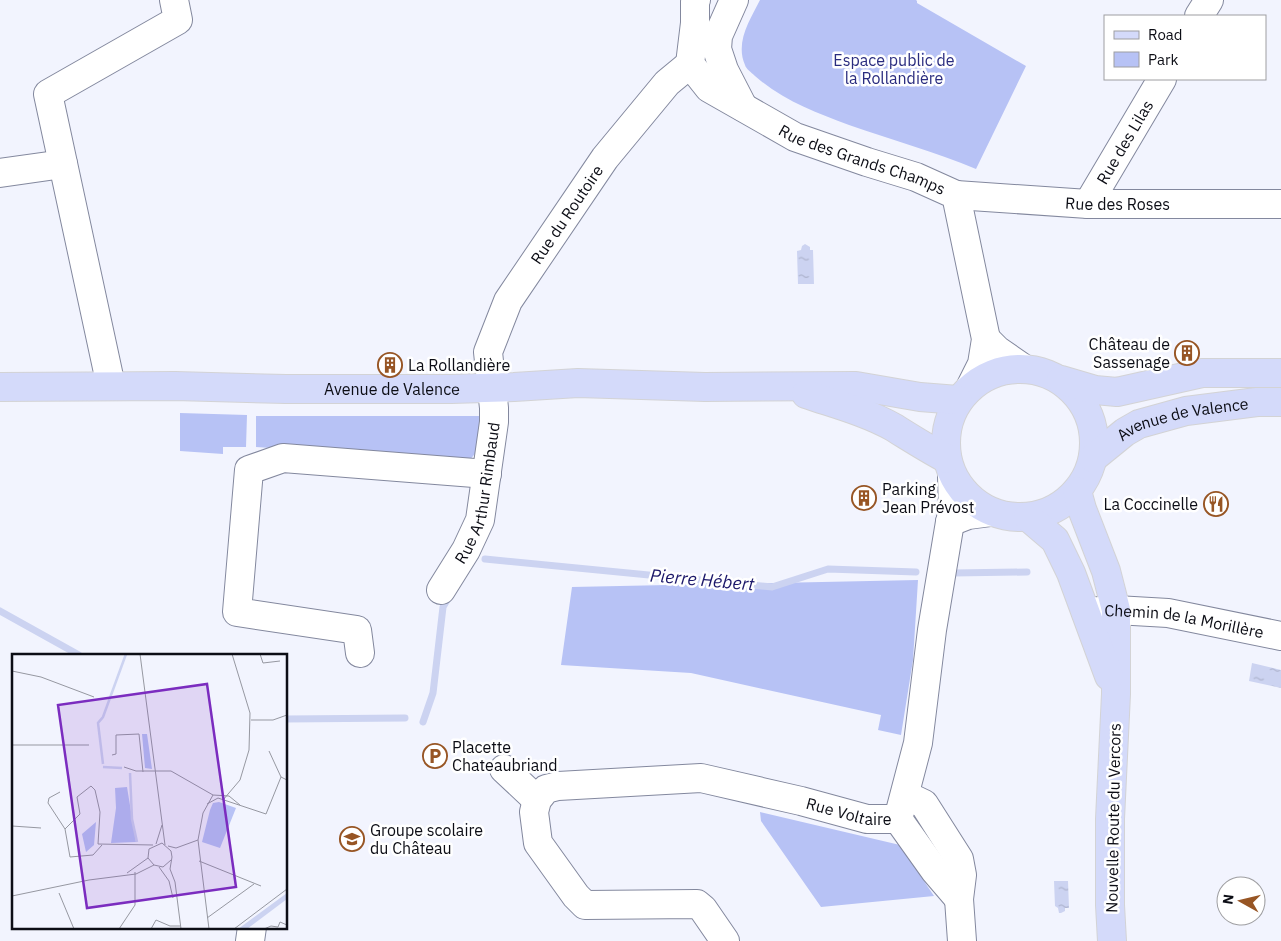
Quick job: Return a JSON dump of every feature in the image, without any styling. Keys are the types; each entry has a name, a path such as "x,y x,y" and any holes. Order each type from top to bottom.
{"main road":[{"path":"1023,368 1042,372 1060,380 1077,395 1088,414 1094,435 1093,458 1087,475 1077,491 1063,504 1046,513 1028,517 1009,517 991,512 975,503 962,490 950,467 945,439 949,418 965,393 986,376 1003,370 1023,368"},
{"name":"Avenue de Valence","path":"1060,380 1095,390 1117,392 1202,373 1281,373"},
{"name":"Avenue de Valence","path":"0,388 175,386 295,389 444,389 578,383 705,387 856,386 920,398 965,393"},
{"name":"Avenue de Valence","path":"786,387 857,411 892,427 926,448 950,467"},
{"name":"Avenue de Valence","path":"1093,458 1139,424 1194,410 1257,402 1281,402"},
{"name":"Nouvelle Route du Vercors","path":"1077,491 1106,571 1116,610 1116,694 1110,819 1112,941"},
{"name":"Nouvelle Route du Vercors","path":"1028,517 1055,540 1071,573 1116,694"}],"street":[{"path":"111,386 48,94 178,20 174,0"},
{"path":"1200,15 1209,0"},
{"path":"696,1 696,23 690,64 709,88 743,107"},
{"path":"733,1 718,36 717,49 724,70 743,107"},
{"name":"Rue du Routoire","path":"492,388 488,352 508,301 605,158 667,83 690,64"},
{"name":"Rue des Lilas","path":"1088,204 1161,80"},
{"name":"Rue des Grands Champs","path":"743,107 795,136 867,162 916,176 956,195 986,339 982,364 965,393"},
{"path":"0,173 63,164"},
{"name":"Rue des Roses","path":"956,195 1088,204 1281,204"},
{"path":"986,339 997,350 1023,368"},
{"name":"Rue Arthur Rimbaud","path":"441,590 466,550 480,520 494,422 492,388"},
{"path":"360,653 357,630 237,612 248,470 283,458 487,474"},
{"name":"Rue Voltaire","path":"537,800 546,789 558,786 701,778 867,819 902,807 918,744 932,630 953,511 950,467"},
{"path":"950,522 968,514 991,512"},
{"name":"Chemin de la Morillère","path":"1086,612 1116,610 1168,613 1281,636"},
{"path":"504,769 537,800 534,812 538,843 576,896 585,905 697,904 703,908 726,941"},
{"path":"902,807 924,804 959,859 962,874 959,899 962,941"},
{"path":"250,941 252,928"}],"green space":[{"name":"Espace public de la Rollandière","path":"760,0 916,0 917,3 1026,66 976,169 824,116 788,99 765,85 746,68 742,56 745,31"},
{"path":"180,413 247,415 246,447 223,447 223,454 180,451"},
{"path":"256,416 480,416 478,450 469,461 256,447"},
{"path":"918,580 913,660 901,735 878,730 881,715 691,673 561,665 572,587"},
{"path":"760,812 900,845 934,896 821,907 761,821"}],"water":[{"path":"805,244 810,247 810,250 813,250 814,284 798,284 797,251 801,250"},
{"path":"1252,663 1281,670 1281,688 1249,681"},
{"path":"1054,881 1068,881 1069,908 1065,908 1065,911 1061,913 1059,913 1058,908 1055,906"}],"waterway":[{"name":"Pierre Hébert","path":"485,559 772,587 828,569 916,572"},
{"name":"Pierre Hébert","path":"953,573 1027,572"},
{"name":"Pierre Hébert","path":"423,722 433,693 443,607 450,595"},
{"name":"Pierre Hébert","path":"0,611 77,654"},
{"name":"Pierre Hébert","path":"288,719 405,718"}],"place":[{"name":"Château de Sassenage","path":"1187,353"},
{"name":"La Rollandière","path":"390,365"},
{"name":"Parking Jean Prévost","path":"864,498"},
{"name":"La Coccinelle","path":"1216,504"},
{"name":"Placette Chateaubriand","path":"435,756"},
{"name":"Groupe scolaire du Château","path":"352,839"}]}
